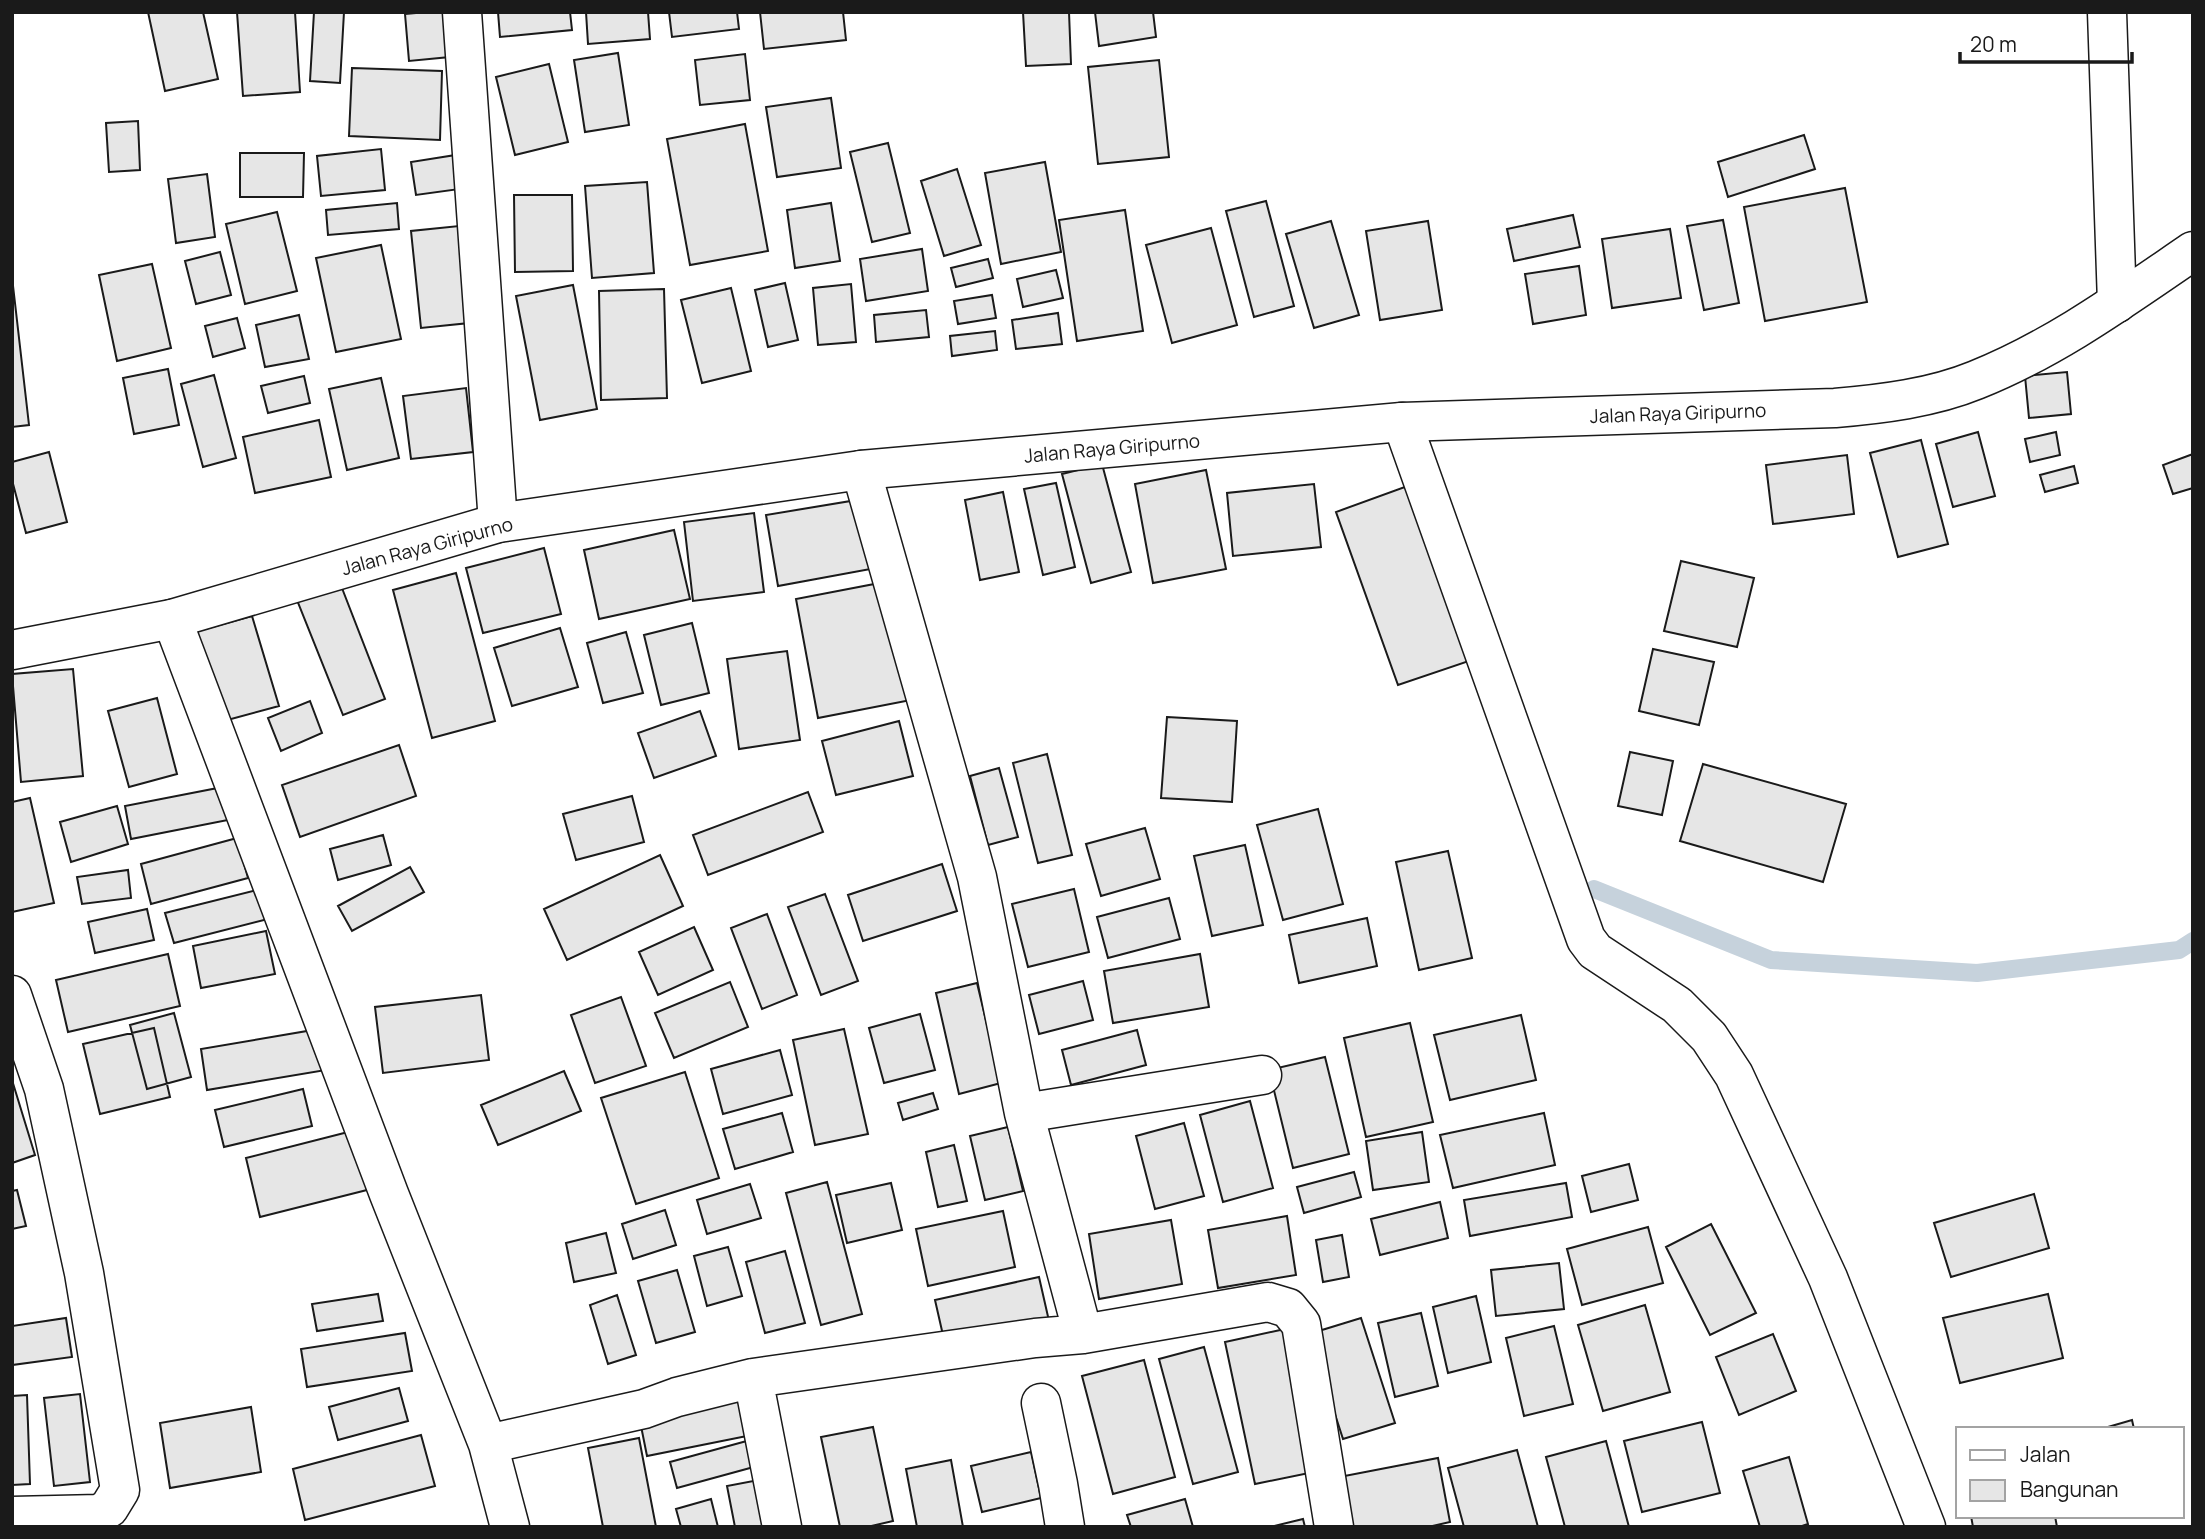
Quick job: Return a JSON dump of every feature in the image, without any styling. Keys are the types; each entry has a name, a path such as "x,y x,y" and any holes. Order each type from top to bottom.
{"street":[{"path":"462,12 498,523"},
{"path":"2107,12 2117,303"},
{"name":"Jalan Raya Giripurno","path":"12,650 172,619 498,523 861,470 1402,422 1835,408 1920,397 1975,381 2023,359 2117,303 2193,251"},
{"path":"1402,422 1586,939 1595,951 1677,1004 1709,1037 1734,1075 1828,1278 1926,1527"},
{"path":"861,470 977,877 1024,1113 1083,1334"},
{"path":"172,619 389,1194 488,1444 510,1527"},
{"path":"12,995 44,1089 84,1273 120,1490 109,1508 99,1514 12,1516"},
{"path":"1024,1113 1262,1074"},
{"path":"488,1444 644,1409 677,1397 753,1378 1035,1338 1083,1334 1268,1302 1288,1308 1301,1325 1334,1527"},
{"path":"753,1378 782,1527"},
{"path":"1041,1403 1065,1527"}],"building":[{"path":"148,12 203,12 218,79 165,91"},
{"path":"237,12 295,12 300,92 243,96"},
{"path":"314,12 344,12 340,83 310,81"},
{"path":"457,12 460,56 409,61 405,14"},
{"path":"498,12 570,12 572,30 500,37"},
{"path":"586,12 648,12 650,39 588,44"},
{"path":"669,12 737,12 739,29 672,37"},
{"path":"760,12 843,12 846,40 764,49"},
{"path":"1023,12 1069,12 1071,64 1026,66"},
{"path":"1095,12 1153,12 1156,37 1099,46"},
{"path":"618,53 629,125 585,132 574,60"},
{"path":"745,54 750,100 700,105 695,60"},
{"path":"1159,60 1169,157 1098,164 1088,67"},
{"path":"549,64 568,142 515,155 496,77"},
{"path":"352,68 442,71 440,140 349,136"},
{"path":"831,98 841,168 777,177 766,107"},
{"path":"138,121 140,170 109,172 106,123"},
{"path":"745,124 768,251 690,265 667,139"},
{"path":"1804,135 1815,169 1728,197 1718,162"},
{"path":"888,143 910,233 872,242 850,152"},
{"path":"381,149 385,190 321,196 317,156"},
{"path":"240,153 304,153 303,197 240,197"},
{"path":"462,154 467,188 416,195 411,162"},
{"path":"1045,162 1061,252 1001,264 985,173"},
{"path":"957,169 981,245 944,256 921,181"},
{"path":"207,174 215,237 176,243 168,179"},
{"path":"647,182 654,273 592,278 585,186"},
{"path":"1845,188 1867,302 1765,321 1744,207"},
{"path":"514,195 572,195 573,271 515,272"},
{"path":"1266,201 1294,306 1254,317 1226,211"},
{"path":"397,203 399,229 328,235 326,210"},
{"path":"831,203 840,261 795,268 787,210"},
{"path":"1125,210 1143,331 1077,341 1059,220"},
{"path":"277,212 297,291 245,304 226,224"},
{"path":"1573,215 1580,247 1514,261 1507,229"},
{"path":"1723,220 1739,303 1704,310 1687,226"},
{"path":"1331,221 1359,315 1314,328 1286,234"},
{"path":"1428,221 1442,310 1380,320 1366,231"},
{"path":"459,226 469,323 421,328 411,231"},
{"path":"1211,228 1237,325 1172,343 1146,245"},
{"path":"1670,229 1681,298 1612,308 1602,239"},
{"path":"381,245 401,339 336,352 316,258"},
{"path":"922,249 928,291 866,301 860,259"},
{"path":"220,252 231,295 196,304 185,261"},
{"path":"988,259 993,278 956,287 951,268"},
{"path":"152,264 171,348 117,361 99,275"},
{"path":"1579,266 1586,315 1533,324 1525,274"},
{"path":"1056,270 1063,298 1023,307 1017,279"},
{"path":"12,277 29,425 12,427"},
{"path":"785,283 798,340 768,347 755,290"},
{"path":"851,284 856,342 818,345 813,288"},
{"path":"573,285 597,409 540,420 516,296"},
{"path":"731,288 751,371 702,383 681,300"},
{"path":"664,289 667,398 601,400 599,291"},
{"path":"992,295 996,318 958,324 954,301"},
{"path":"926,310 929,337 876,342 874,315"},
{"path":"1058,313 1062,344 1016,349 1012,320"},
{"path":"299,315 309,359 265,367 256,325"},
{"path":"237,318 245,348 213,357 205,326"},
{"path":"995,331 997,350 952,356 950,336"},
{"path":"168,369 179,425 134,434 123,378"},
{"path":"2067,372 2071,414 2029,418 2025,376"},
{"path":"214,375 236,458 203,467 181,384"},
{"path":"304,376 310,403 268,413 261,386"},
{"path":"381,378 399,458 347,470 329,389"},
{"path":"466,388 473,452 411,459 403,396"},
{"path":"319,420 331,477 255,493 243,437"},
{"path":"1978,432 1995,496 1953,507 1936,444"},
{"path":"2056,432 2060,455 2030,462 2025,439"},
{"path":"1921,440 1948,544 1898,557 1870,453"},
{"path":"49,452 67,522 26,533 12,480 12,462"},
{"path":"2193,454 2193,488 2173,494 2163,465"},
{"path":"1847,455 1854,514 1773,524 1766,465"},
{"path":"1102,464 1131,572 1091,583 1062,474"},
{"path":"2074,466 2078,483 2045,492 2040,475"},
{"path":"1206,470 1226,569 1153,583 1135,484"},
{"path":"1056,483 1075,567 1043,575 1024,489"},
{"path":"1314,484 1321,547 1233,556 1227,493"},
{"path":"1413,484 1475,659 1398,685 1336,512"},
{"path":"1003,492 1019,572 980,580 965,500"},
{"path":"863,499 876,568 778,586 766,515"},
{"path":"754,513 764,592 693,601 684,522"},
{"path":"674,530 690,599 599,619 584,550"},
{"path":"544,548 561,614 483,633 466,568"},
{"path":"1681,561 1754,578 1737,647 1664,631"},
{"path":"456,573 495,721 432,738 393,590"},
{"path":"890,581 911,700 818,718 796,599"},
{"path":"340,583 385,699 343,715 297,600"},
{"path":"252,616 279,706 220,722 194,632"},
{"path":"692,623 709,693 661,705 644,635"},
{"path":"560,628 578,687 512,706 494,648"},
{"path":"626,632 643,693 603,703 587,643"},
{"path":"1653,649 1714,662 1699,725 1639,711"},
{"path":"787,651 800,740 739,749 727,659"},
{"path":"73,669 83,776 21,782 12,674"},
{"path":"157,698 177,774 129,787 108,711"},
{"path":"310,701 322,733 281,751 268,718"},
{"path":"700,711 716,756 654,778 638,733"},
{"path":"1167,717 1237,721 1232,802 1161,798"},
{"path":"899,721 913,776 836,795 822,741"},
{"path":"399,745 416,796 300,837 282,785"},
{"path":"1630,752 1673,761 1662,815 1618,806"},
{"path":"1047,754 1072,855 1038,863 1013,763"},
{"path":"1703,764 1846,804 1823,882 1680,841"},
{"path":"999,768 1018,837 988,845 970,776"},
{"path":"228,786 233,819 131,839 125,806"},
{"path":"808,792 823,832 708,875 693,835"},
{"path":"632,796 644,842 576,860 563,814"},
{"path":"30,798 54,903 12,912 12,802"},
{"path":"117,806 128,844 71,862 60,822"},
{"path":"1318,809 1343,904 1283,920 1257,825"},
{"path":"1145,828 1160,879 1101,896 1086,844"},
{"path":"383,835 391,865 338,880 330,849"},
{"path":"237,838 248,878 151,904 141,864"},
{"path":"1245,845 1263,925 1212,936 1194,856"},
{"path":"1448,851 1472,958 1419,970 1396,862"},
{"path":"660,855 683,906 567,960 544,909"},
{"path":"942,864 957,911 863,941 848,895"},
{"path":"410,867 424,892 352,931 338,906"},
{"path":"128,870 131,898 82,904 77,877"},
{"path":"265,888 272,918 174,943 165,913"},
{"path":"1074,889 1089,952 1028,967 1012,904"},
{"path":"825,894 858,981 821,995 788,907"},
{"path":"1169,898 1180,939 1108,958 1097,917"},
{"path":"147,909 154,940 95,953 88,922"},
{"path":"767,914 797,995 762,1009 731,928"},
{"path":"1367,918 1377,966 1299,983 1289,935"},
{"path":"694,927 713,970 658,995 639,952"},
{"path":"266,931 275,974 201,988 193,946"},
{"path":"168,954 180,1006 68,1032 56,980"},
{"path":"1200,954 1209,1007 1113,1023 1104,971"},
{"path":"1083,981 1093,1020 1039,1034 1029,995"},
{"path":"730,982 748,1027 674,1058 655,1013"},
{"path":"977,983 1001,1083 959,1094 936,993"},
{"path":"481,995 489,1060 383,1073 375,1007"},
{"path":"621,997 646,1066 595,1083 571,1015"},
{"path":"174,1013 191,1077 147,1089 130,1025"},
{"path":"920,1014 935,1070 884,1083 869,1028"},
{"path":"1521,1015 1536,1080 1450,1100 1434,1035"},
{"path":"1410,1023 1433,1122 1366,1137 1344,1038"},
{"path":"154,1028 170,1097 100,1114 83,1044"},
{"path":"319,1029 326,1070 207,1090 201,1049"},
{"path":"844,1029 868,1134 815,1145 793,1040"},
{"path":"1137,1030 1146,1065 1071,1085 1062,1050"},
{"path":"780,1050 792,1095 723,1114 711,1069"},
{"path":"1325,1057 1349,1154 1293,1168 1269,1070"},
{"path":"564,1071 581,1111 498,1145 481,1105"},
{"path":"685,1072 719,1178 636,1204 601,1098"},
{"path":"12,1080 35,1155 12,1163"},
{"path":"303,1089 312,1126 224,1147 215,1110"},
{"path":"933,1093 938,1109 903,1120 898,1103"},
{"path":"1250,1101 1273,1188 1223,1202 1200,1115"},
{"path":"782,1113 793,1152 735,1169 723,1129"},
{"path":"1544,1113 1555,1165 1453,1188 1440,1135"},
{"path":"1184,1123 1204,1196 1155,1209 1136,1136"},
{"path":"1008,1127 1023,1191 985,1200 970,1136"},
{"path":"352,1131 367,1190 260,1217 246,1158"},
{"path":"1422,1132 1429,1182 1373,1190 1366,1141"},
{"path":"954,1145 967,1201 938,1207 926,1152"},
{"path":"1629,1164 1638,1200 1591,1212 1582,1176"},
{"path":"1354,1172 1361,1197 1304,1213 1297,1187"},
{"path":"827,1182 862,1314 821,1325 786,1193"},
{"path":"891,1183 902,1230 847,1243 836,1195"},
{"path":"1566,1183 1572,1217 1470,1236 1464,1200"},
{"path":"750,1184 761,1218 707,1234 697,1200"},
{"path":"17,1190 26,1226 12,1229 12,1191"},
{"path":"2034,1194 2049,1248 1951,1277 1934,1223"},
{"path":"1440,1202 1448,1238 1380,1255 1371,1219"},
{"path":"665,1210 676,1245 633,1259 622,1224"},
{"path":"1003,1211 1015,1267 928,1286 916,1229"},
{"path":"1287,1216 1296,1275 1218,1288 1208,1230"},
{"path":"1171,1220 1182,1284 1099,1299 1089,1234"},
{"path":"1711,1224 1756,1313 1710,1335 1666,1247"},
{"path":"1648,1227 1663,1283 1582,1305 1567,1249"},
{"path":"606,1233 616,1273 574,1282 566,1243"},
{"path":"1342,1235 1349,1277 1323,1282 1316,1240"},
{"path":"728,1247 742,1296 707,1306 694,1256"},
{"path":"785,1251 805,1323 765,1333 746,1262"},
{"path":"1559,1263 1564,1309 1496,1316 1491,1270"},
{"path":"677,1270 695,1332 656,1343 638,1281"},
{"path":"1039,1277 1049,1321 945,1344 935,1300"},
{"path":"378,1294 383,1321 317,1331 312,1304"},
{"path":"2048,1294 2063,1358 1960,1383 1943,1318"},
{"path":"617,1295 636,1355 608,1364 590,1305"},
{"path":"1476,1296 1491,1362 1448,1373 1433,1307"},
{"path":"1645,1305 1670,1392 1603,1411 1578,1325"},
{"path":"1421,1313 1438,1386 1395,1397 1378,1323"},
{"path":"66,1318 72,1357 12,1365 12,1326"},
{"path":"1361,1318 1395,1423 1343,1439 1309,1334"},
{"path":"1554,1326 1573,1404 1524,1416 1506,1338"},
{"path":"1285,1329 1314,1472 1255,1484 1225,1342"},
{"path":"405,1333 412,1371 307,1387 301,1349"},
{"path":"1773,1334 1796,1391 1739,1415 1716,1357"},
{"path":"1204,1347 1238,1472 1193,1484 1159,1359"},
{"path":"1144,1360 1175,1477 1113,1494 1082,1376"},
{"path":"399,1388 408,1421 338,1440 329,1407"},
{"path":"80,1394 90,1482 54,1486 44,1398"},
{"path":"743,1394 752,1435 647,1456 639,1416"},
{"path":"27,1395 30,1484 12,1485 12,1396"},
{"path":"251,1407 261,1472 170,1488 160,1423"},
{"path":"2132,1420 2134,1427 2108,1427"},
{"path":"1702,1422 1720,1493 1642,1512 1624,1441"},
{"path":"873,1427 893,1521 867,1527 840,1527 821,1437"},
{"path":"421,1435 435,1486 305,1520 293,1469"},
{"path":"639,1438 656,1527 603,1527 588,1448"},
{"path":"754,1439 761,1465 677,1488 670,1462"},
{"path":"1606,1441 1629,1527 1565,1527 1546,1457"},
{"path":"1517,1450 1538,1527 1464,1527 1448,1468"},
{"path":"1031,1452 1041,1498 982,1512 971,1466"},
{"path":"1789,1457 1808,1524 1799,1527 1760,1527 1743,1471"},
{"path":"1438,1458 1450,1522 1428,1527 1343,1527 1334,1478"},
{"path":"951,1460 963,1527 917,1527 906,1469"},
{"path":"769,1478 778,1524 735,1527 727,1486"},
{"path":"711,1499 718,1527 681,1527 676,1509"},
{"path":"1185,1499 1193,1527 1131,1527 1127,1515"},
{"path":"1971,1518 2055,1518 2057,1527 1973,1527"},
{"path":"1303,1519 1305,1527 1270,1527"}],"waterway":[{"path":"1594,889 1771,960 1977,973 2179,950 2193,941"}]}
